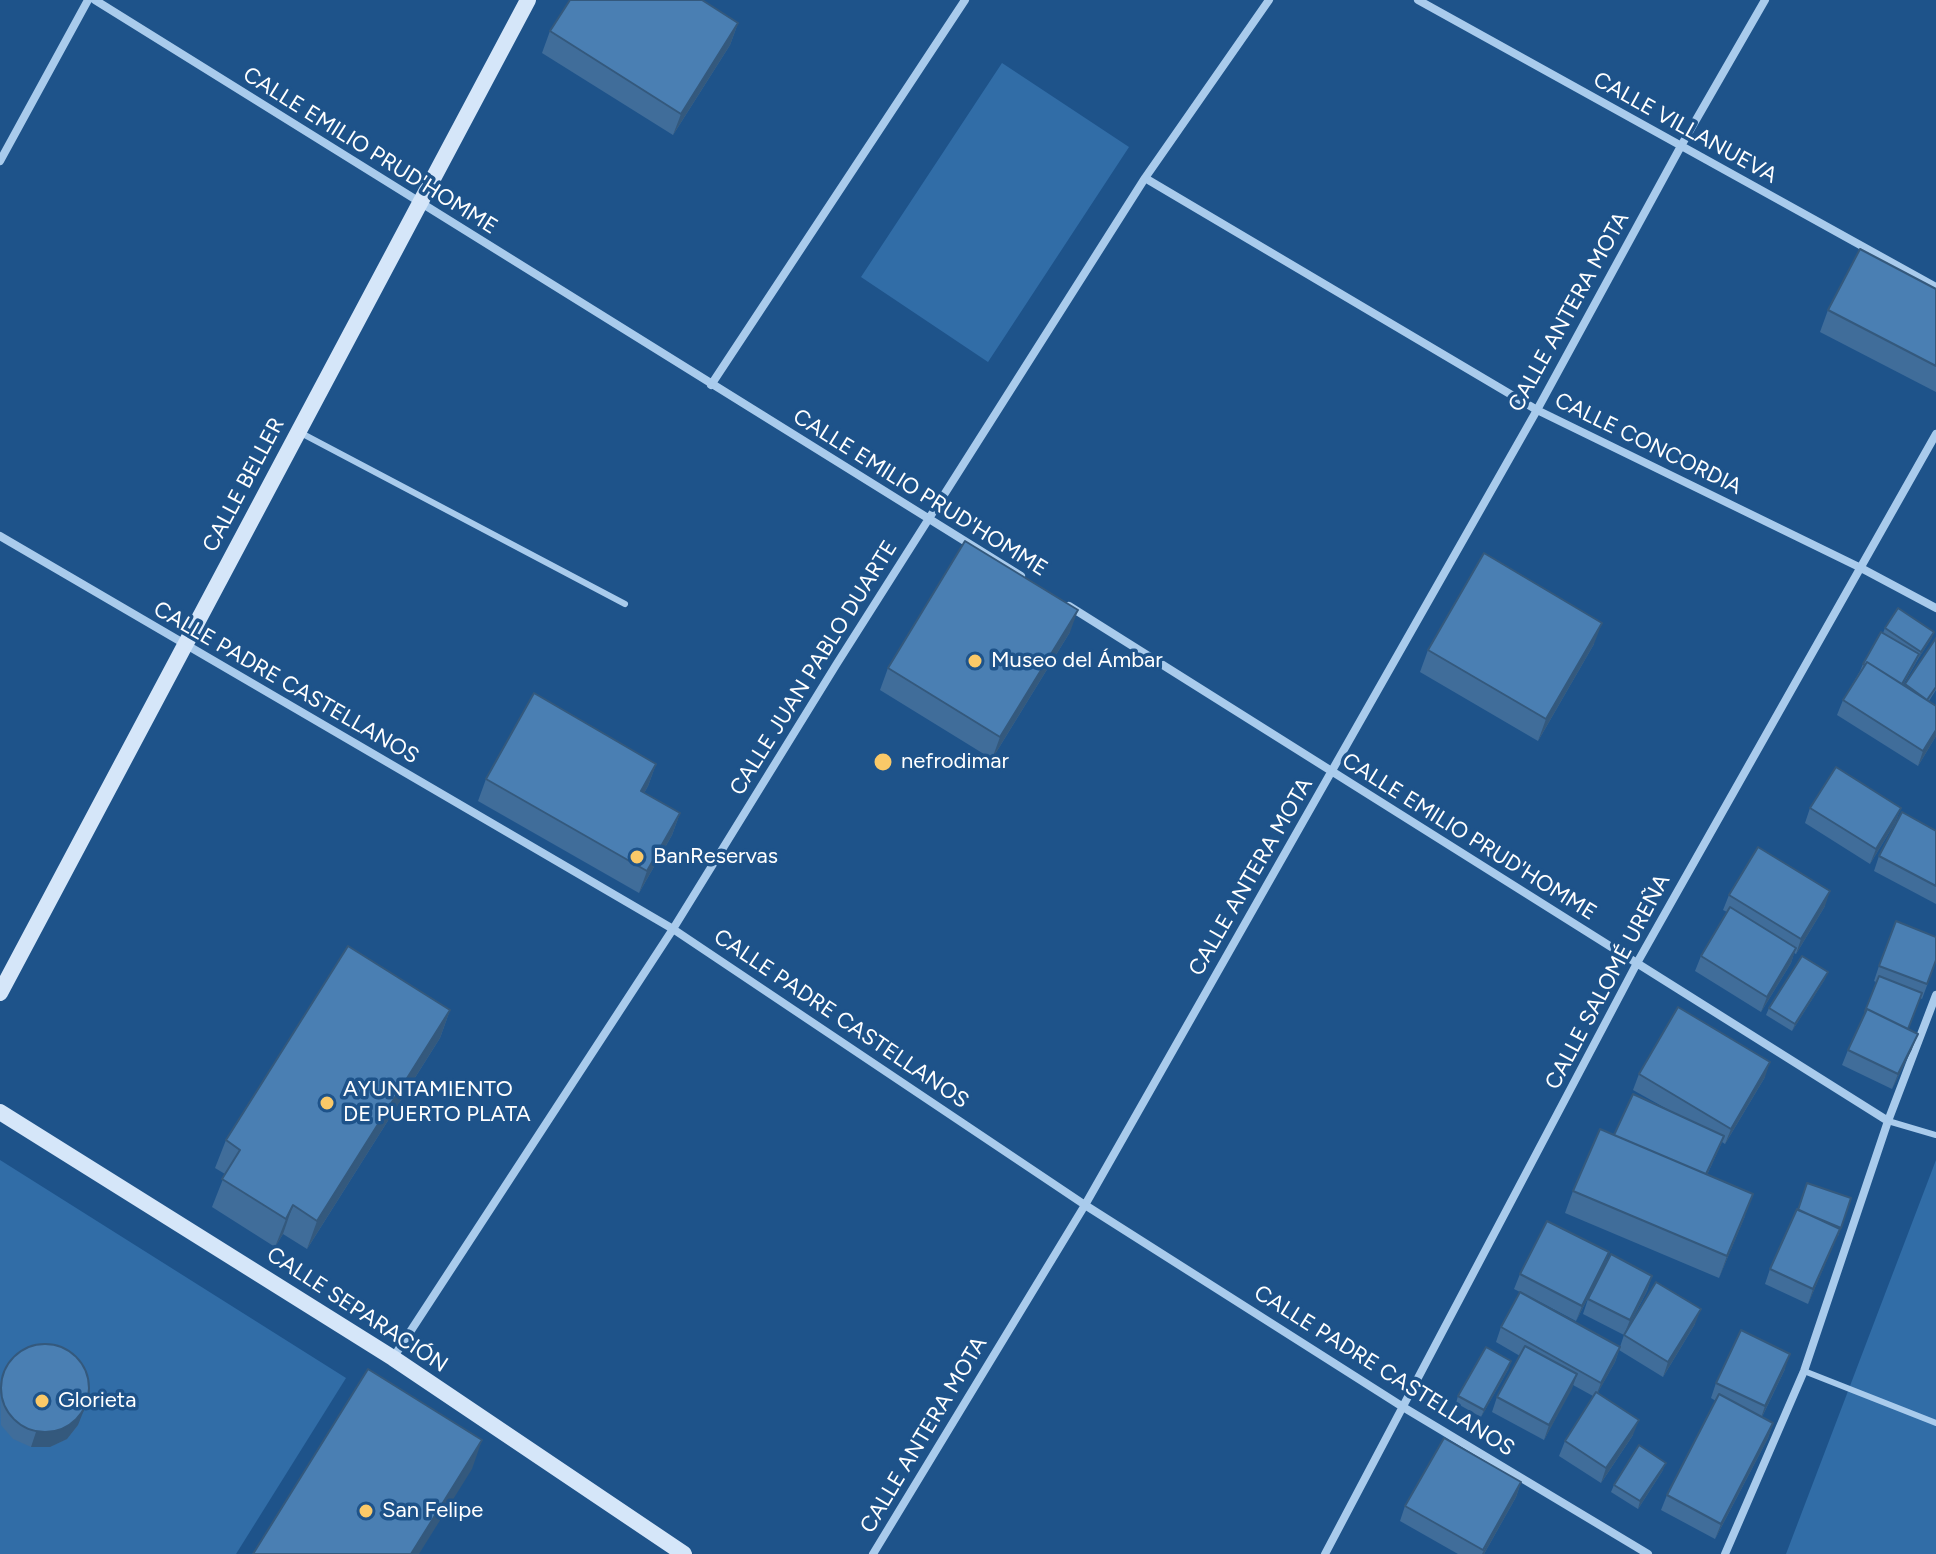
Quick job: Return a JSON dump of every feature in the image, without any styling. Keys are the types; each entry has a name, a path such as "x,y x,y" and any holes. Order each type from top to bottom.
{"street":[{"path":"0,161 88,0"},
{"name":"CALLE EMILIO PRUD'HOMME","path":"95,0 1023,577"},
{"name":"CALLE BELLER","path":"0,993 528,0"},
{"path":"711,385 965,0"},
{"name":"CALLE JUAN PABLO DUARTE","path":"393,1358 673,929 1145,178 1269,0"},
{"name":"CALLE VILLANUEVA","path":"1418,0 1936,287"},
{"name":"CALLE ANTERA MOTA","path":"873,1554 1085,1205 1537,410 1681,146 1765,0"},
{"name":"CALLE CONCORDIA","path":"1145,178 1537,410 1861,568 1936,608"},
{"name":"CALLE SALOMÉ UREÑA","path":"1325,1554 1637,963 1936,434"},
{"name":"CALLE PADRE CASTELLANOS","path":"0,536 673,929 1085,1205 1403,1407 1648,1554"},
{"name":"CALLE EMILIO PRUD'HOMME","path":"1063,603 1888,1121"},
{"path":"1725,1554 1804,1371 1888,1121 1936,995"},
{"name":"CALLE SEPARACIÓN","path":"0,1112 393,1358 684,1554"}],"lane":[{"path":"298,432 625,604"},
{"path":"1888,1121 1936,1135"},
{"path":"1804,1371 1936,1423"}],"shaded area":[{"path":"1002,63 1129,147 988,362 861,277"},
{"path":"0,1160 346,1378 236,1554 0,1554"},
{"path":"1936,1160 1936,1554 1786,1554"}],"building":[{"path":"570,0 702,0 738,23 681,114 550,31"},
{"path":"1860,249 1936,289 1936,366 1828,310"},
{"name":"Museo del Ámbar","path":"965,541 1078,610 1000,737 888,668"},
{"path":"1484,553 1602,623 1546,719 1428,650"},
{"path":"1898,608 1934,632 1921,652 1885,628"},
{"path":"1881,632 1919,654 1902,684 1867,662 1863,664"},
{"path":"1936,638 1936,687 1927,700 1905,684"},
{"path":"1867,662 1936,706 1936,730 1923,751 1843,700"},
{"path":"534,693 656,764 641,791 680,813 647,871 486,779"},
{"path":"1836,767 1901,808 1876,849 1810,808"},
{"path":"1902,812 1936,831 1936,886 1879,856"},
{"path":"1758,847 1830,891 1801,939 1729,895"},
{"path":"1730,907 1796,948 1767,997 1701,956"},
{"path":"1896,921 1936,937 1936,960 1927,984 1879,966"},
{"name":"AYUNTAMIENTO DE PUERTO PLATA","path":"348,946 450,1010 317,1221 293,1205 286,1219 222,1179 240,1150 226,1140"},
{"path":"1802,956 1828,972 1795,1024 1769,1008"},
{"path":"1879,976 1922,993 1908,1029 1867,1009 1865,1011"},
{"path":"1678,1007 1770,1062 1731,1129 1639,1074"},
{"path":"1867,1009 1918,1034 1898,1074 1848,1050"},
{"path":"1633,1094 1724,1136 1706,1174 1614,1135"},
{"path":"1600,1129 1753,1194 1727,1256 1573,1191"},
{"path":"1807,1183 1851,1198 1841,1228 1798,1210"},
{"path":"1797,1209 1840,1229 1813,1289 1770,1269"},
{"path":"1547,1221 1609,1252 1582,1306 1520,1274"},
{"path":"1611,1254 1652,1276 1630,1320 1588,1299"},
{"path":"1656,1282 1701,1309 1668,1362 1624,1335"},
{"path":"1520,1292 1620,1347 1601,1383 1501,1327"},
{"path":"1741,1330 1790,1354 1765,1406 1716,1383"},
{"name":"Glorieta","path":"45,1344 70,1351 82,1363 89,1388 82,1413 70,1425 45,1432 20,1425 8,1413 1,1388 8,1363 20,1351"},
{"path":"1525,1346 1577,1374 1549,1425 1497,1397"},
{"path":"1486,1347 1511,1361 1484,1410 1458,1396"},
{"name":"San Felipe","path":"368,1369 482,1440 411,1554 253,1554"},
{"path":"1596,1392 1639,1420 1606,1468 1565,1441"},
{"path":"1719,1394 1773,1423 1721,1524 1667,1495"},
{"path":"1444,1438 1521,1482 1483,1550 1405,1506"},
{"path":"1639,1445 1666,1463 1640,1501 1614,1485"}],"place":[{"name":"Museo del Ámbar","path":"975,661"},
{"name":"nefrodimar","path":"883,762"},
{"name":"BanReservas","path":"637,857"},
{"name":"AYUNTAMIENTO DE PUERTO PLATA","path":"327,1103"},
{"name":"Glorieta","path":"42,1401"},
{"name":"San Felipe","path":"366,1511"}]}
